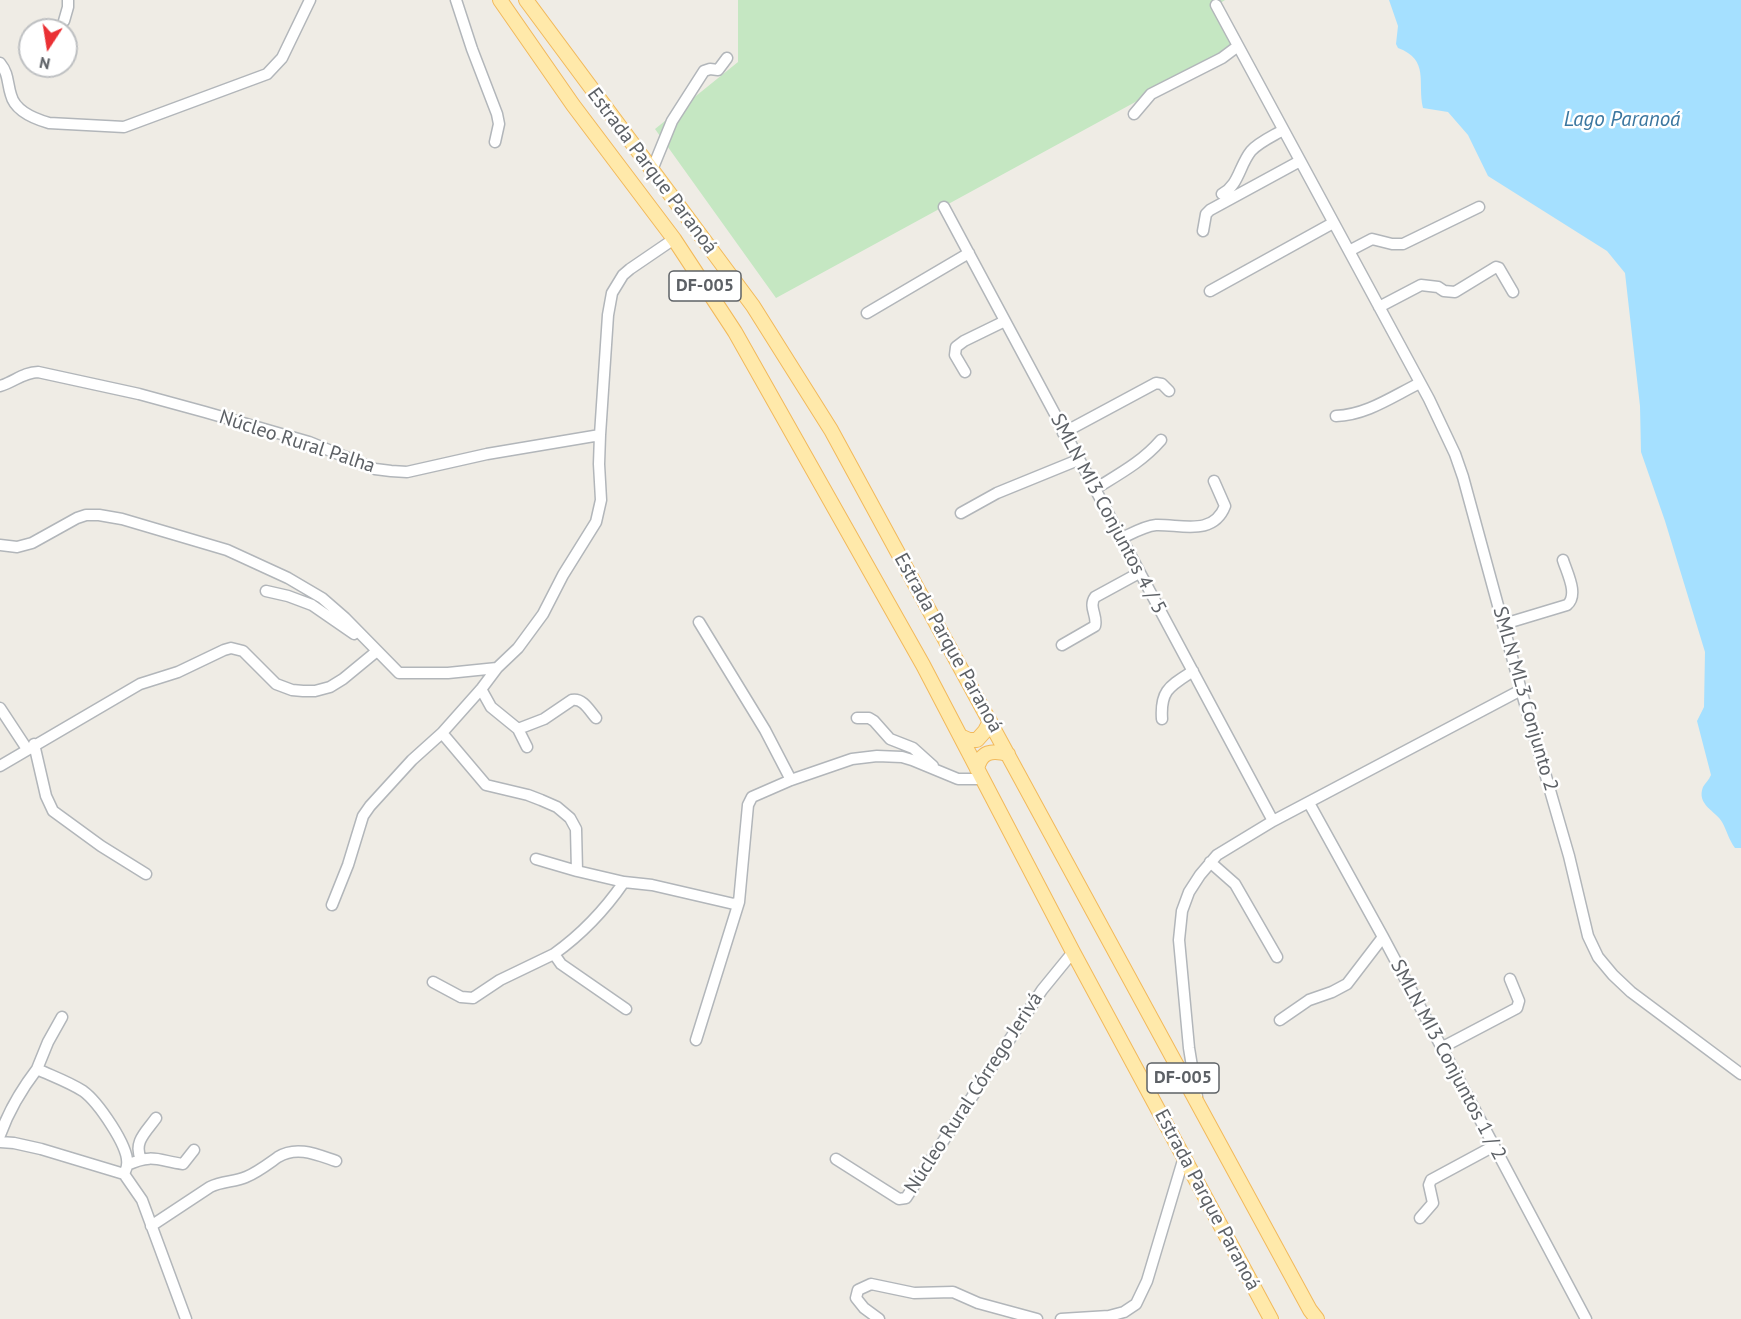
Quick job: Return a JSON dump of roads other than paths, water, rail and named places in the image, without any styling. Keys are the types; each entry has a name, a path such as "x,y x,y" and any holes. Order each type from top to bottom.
{"main road":[{"name":"Estrada Parque Paranoá","path":"500,0 573,105 674,239 735,332 923,664 1072,952 1271,1319"},
{"name":"Estrada Parque Paranoá","path":"526,0 753,306 842,449 1198,1107 1317,1319"},
{"path":"573,105 574,94 577,91 582,90 595,95"},
{"path":"960,736 969,740 977,740 990,721"},
{"path":"979,774 981,757 986,753 993,751 1008,754"}],"street":[{"path":"65,18 68,0"},
{"path":"0,63 9,78 13,99 27,115 49,123 124,127 267,74 282,58 310,0"},
{"path":"456,0 497,114 499,124 495,142"},
{"name":"SMLN ML3 Conjunto 2","path":"1216,5 1429,399 1455,454 1569,856 1588,936 1599,957 1613,975 1631,992 1741,1074"},
{"path":"1134,114 1151,94 1222,58 1238,46"},
{"path":"652,170 672,121 704,71 718,70 727,58"},
{"path":"1222,194 1234,184 1254,148 1283,130"},
{"path":"1203,231 1206,214 1210,210 1300,161"},
{"name":"SMLN MI3 Conjuntos 4 / 5","path":"944,207 1063,433 1273,821"},
{"path":"1349,251 1372,239 1403,244 1479,207"},
{"path":"1210,291 1333,223"},
{"path":"332,905 366,811 412,760 442,733 497,668 518,648 543,614 563,575 596,522 601,500 600,435 608,315 612,293 630,268 674,239"},
{"path":"867,313 969,253"},
{"path":"1379,307 1421,285 1455,292 1497,267 1513,292"},
{"path":"965,372 955,355 956,347 1005,321"},
{"name":"Núcleo Rural Palha","path":"0,386 14,382 30,372 38,372 139,394 309,442 375,469 391,471 407,472 487,454 600,435"},
{"path":"1063,433 1156,383 1162,384 1169,391"},
{"path":"1336,416 1353,415 1366,411 1420,384"},
{"path":"1095,489 1130,469 1150,454 1161,440"},
{"path":"961,513 998,492 1078,460"},
{"path":"1120,539 1156,525 1192,528 1203,526 1215,519 1225,506 1214,481"},
{"path":"0,545 16,547 32,543 68,522 86,515 122,519 227,550 258,563 322,598 345,618 395,671 403,675 497,668"},
{"path":"1504,624 1570,602 1573,595 1563,560"},
{"path":"1062,645 1095,627 1096,619 1092,602 1095,597 1139,573"},
{"path":"266,591 312,605 351,633 365,640"},
{"path":"699,622 765,730 791,780"},
{"path":"0,766 141,684 178,672 224,650 231,648 243,651 276,684 303,691 330,687 377,651"},
{"path":"1162,718 1161,703 1165,692 1193,671"},
{"path":"481,689 491,708 518,729 527,747"},
{"path":"1198,1107 1189,1048 1180,927 1182,911 1189,892 1210,862 1224,850 1273,821 1521,690"},
{"path":"518,729 538,722 576,699 581,701 596,718"},
{"path":"0,708 30,747 52,811 101,846 146,873"},
{"path":"857,718 869,718 874,721 890,739 914,748 938,771"},
{"path":"442,733 486,785 535,797 557,807 570,818 576,829 577,871"},
{"path":"696,1040 739,902 749,802 752,797 791,780 852,759 877,756 902,757 958,779 979,774"},
{"name":"SMLN MI3 Conjuntos 1 / 2","path":"1309,803 1383,937 1586,1319"},
{"path":"536,859 624,882 652,885 734,904 739,902"},
{"path":"1210,862 1235,885 1277,957"},
{"path":"433,982 461,997 473,998 500,980 554,954 584,931 624,882"},
{"path":"1280,1020 1309,1000 1347,984 1383,937"},
{"name":"Núcleo Rural Córrego Jerivá","path":"836,1159 899,1199 906,1198 1042,990 1072,952"},
{"path":"554,954 561,964 626,1009"},
{"path":"1441,1048 1517,1008 1520,1000 1510,979"},
{"path":"0,1135 8,1114 20,1092 37,1069 62,1017"},
{"path":"1170,1052 1189,1048"},
{"path":"37,1069 81,1090 90,1097 119,1138 125,1152 126,1169 142,1200 186,1319"},
{"path":"141,1159 137,1151 138,1144 156,1118"},
{"path":"0,1142 14,1143 126,1169 141,1159 158,1158 183,1164 195,1150"},
{"path":"1420,1218 1433,1203 1429,1185 1431,1180 1494,1146"},
{"path":"151,1226 210,1187 247,1177 280,1155 303,1151 336,1161"},
{"path":"1061,1319 1109,1316 1124,1312 1136,1304 1147,1281 1184,1157"},
{"path":"879,1319 857,1301 856,1293 867,1285 880,1285 914,1293 953,1292 978,1303 1037,1319"}],"water":[{"name":"Lago Paranoá","path":"1389,0 1741,0 1741,848 1735,848 1722,822 1702,799 1703,787 1711,775 1697,721 1704,707 1705,652 1665,521 1641,452 1640,406 1625,273 1607,251 1488,176 1468,135 1448,112 1423,108 1418,65 1415,59 1398,48 1396,44 1398,26"}]}
